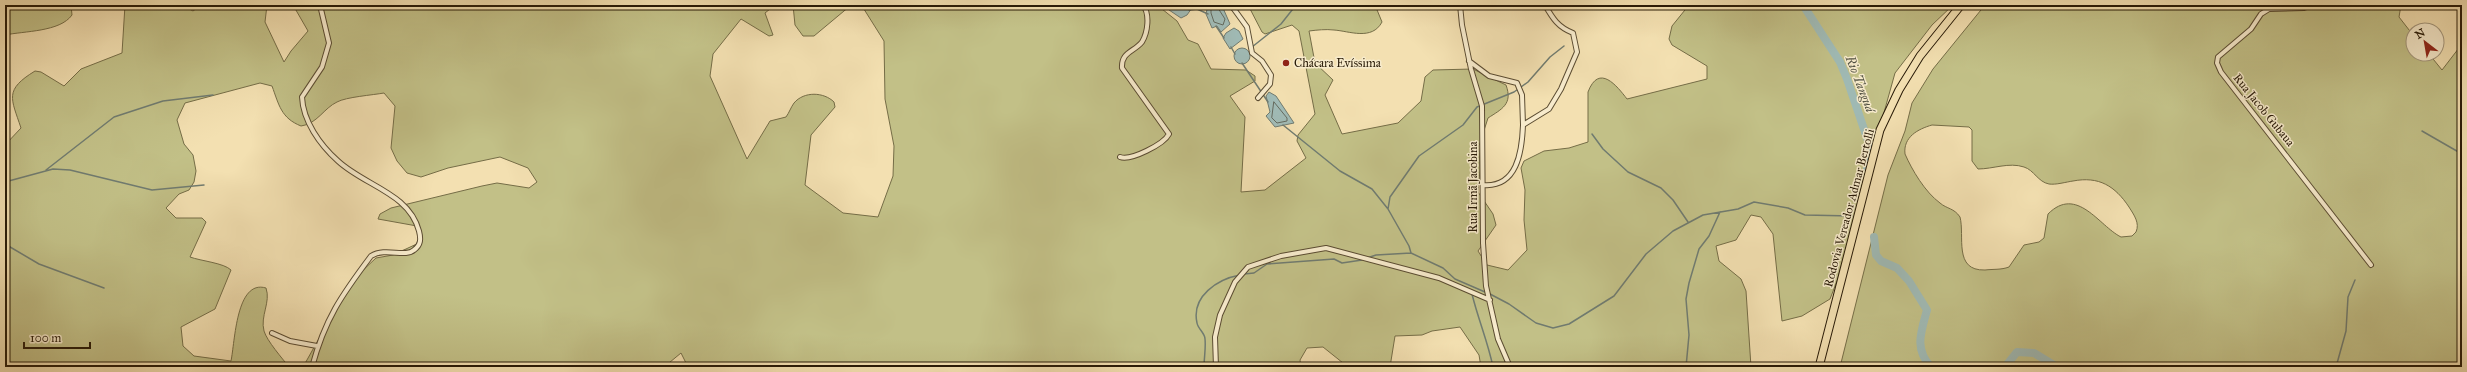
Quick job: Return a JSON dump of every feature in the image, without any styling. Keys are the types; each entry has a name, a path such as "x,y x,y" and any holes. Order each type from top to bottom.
{"highway":[{"name":"Rodovia Vereador Admar Bertolli","path":"1819,367 1880,130 1899,90 1920,56 1961,5"}],"street":[{"path":"312,367 330,315 370,256 379,251 406,253 414,251 420,244 421,237 410,211 400,201 340,163 327,150 308,121 302,97 322,67 329,43 320,5"},
{"path":"1120,157 1129,158 1152,148 1169,134 1122,68 1124,56 1142,41 1148,19 1143,5"},
{"path":"1231,5 1247,27 1252,53 1262,62 1271,75 1270,84 1258,98"},
{"name":"Rua Irmã Jacobina","path":"1460,5 1469,61 1482,106 1484,267 1498,339 1510,367"},
{"path":"1522,125 1549,109 1561,89 1577,52 1573,33 1561,28 1554,21 1545,5"},
{"name":"Rua Jacob Gubaua","path":"2312,5 2304,8 2268,9 2261,14 2250,29 2218,57 2216,63 2221,72 2370,265"},
{"path":"1469,61 1489,76 1517,83 1522,95 1522,143 1510,177 1500,184 1483,185"},
{"path":"1216,367 1216,330 1220,315 1235,282 1248,267 1281,256 1326,248 1439,278 1490,300"},
{"path":"272,333 290,341 318,346"}],"shaded area":[{"path":"51,5 71,5 72,15 66,21 51,28 5,35 5,10"},
{"path":"125,5 182,5 193,11 201,5 267,5 265,22 284,62 308,31 293,5 775,5 765,13 773,35 769,36 741,19 713,54 710,76 747,159 770,121 786,117 794,103 803,96 814,94 825,96 834,102 835,107 811,135 805,185 843,213 878,217 893,176 894,146 885,99 884,41 862,6 850,6 814,36 803,36 795,25 793,5 1157,5 1177,21 1188,40 1198,44 1211,69 1246,70 1255,76 1255,81 1230,96 1245,117 1241,192 1265,190 1306,158 1297,141 1298,135 1315,114 1299,31 1292,25 1265,34 1262,32 1248,5 1375,5 1382,22 1378,28 1372,31 1360,34 1331,30 1309,31 1315,63 1333,80 1325,95 1342,134 1398,123 1421,101 1425,77 1433,70 1473,69 1506,85 1508,92 1507,101 1502,109 1488,118 1479,146 1480,170 1478,192 1493,214 1496,225 1478,251 1487,265 1508,270 1527,250 1524,220 1525,190 1521,168 1524,161 1544,151 1569,148 1588,142 1588,92 1592,83 1597,79 1603,78 1608,80 1618,88 1627,99 1707,79 1707,66 1672,45 1669,39 1672,26 1689,5 1953,5 1932,25 1895,73 1837,281 1830,299 1802,316 1782,321 1773,234 1761,217 1751,215 1736,240 1716,246 1719,261 1741,279 1746,291 1751,367 1481,367 1479,355 1460,327 1432,331 1422,335 1395,336 1390,367 1348,367 1323,347 1307,348 1300,360 1301,367 688,367 681,353 664,367 303,367 344,294 361,272 376,258 393,255 421,242 417,226 378,219 380,214 391,208 482,186 497,183 529,188 537,182 528,168 500,157 448,168 421,177 407,173 397,161 391,148 395,106 384,93 341,100 328,108 312,122 301,126 294,123 285,115 279,105 272,86 260,83 185,103 177,120 184,144 193,155 196,171 194,182 189,190 179,194 166,208 176,218 202,218 206,222 190,257 218,264 231,270 215,309 181,327 183,346 194,356 231,361 236,327 243,302 248,293 256,288 266,288 267,299 263,320 264,331 271,344 289,367 5,367 5,145 21,128 13,102 14,89 35,71 41,72 64,86 81,69 122,53"},
{"path":"1985,5 2401,5 2399,17 2405,25 2405,62 2436,62 2442,70 2462,44 2462,367 1840,367 1888,175 1905,131 1912,103 1933,69","holes":["1932,125 1969,127 1972,130 1972,161 1978,169 2013,165 2024,167 2042,181 2049,184 2082,180 2098,181 2106,184 2118,193 2129,207 2137,222 2136,232 2132,236 2121,237 2087,210 2069,204 2059,206 2048,214 2044,238 2039,242 2024,245 2009,267 1985,270 1975,269 1968,265 1964,259 1962,251 1960,217 1934,198 1924,187 1915,174 1905,154 1905,148 1906,143 1912,135 1917,131"]}],"water":[{"path":"1166,5 1194,5 1187,15 1181,18 1169,10"},
{"path":"1208,5 1223,8 1230,24 1221,32 1217,26 1212,28 1206,14"},
{"path":"1234,28 1239,31 1243,39 1230,49 1223,38 1226,33"},
{"path":"1242,48 1249,53 1250,56 1245,63 1242,64 1235,59 1234,56 1239,49"},
{"path":"1269,92 1276,96 1294,123 1275,127 1266,116 1270,112 1266,96"}],"waterway":[{"path":"1252,47 1281,24 1296,5"},
{"name":"Rio Tanguá","path":"1803,5 1840,62 1847,79 1869,144 1867,168"},
{"path":"1189,10 1197,9 1208,14"},
{"path":"1216,26 1224,38"},
{"path":"1388,209 1390,197 1419,156 1463,125 1477,107 1514,92 1528,82 1550,57 1564,46"},
{"path":"1231,47 1235,54"},
{"path":"1242,63 1268,102"},
{"path":"46,170 114,117 163,101 213,95"},
{"path":"1283,125 1340,171 1372,189 1388,209 1409,246 1411,253"},
{"path":"2422,131 2462,154"},
{"path":"1592,134 1603,149 1628,172 1661,188 1673,200 1688,222"},
{"path":"5,182 53,169 70,170 152,190 204,185"},
{"path":"1490,294 1509,304 1536,323 1553,328 1569,324 1614,296 1646,254 1673,231 1703,215 1738,209 1754,202 1788,208 1805,215 1852,216"},
{"path":"1686,367 1689,335 1686,299 1689,283 1699,249 1709,236 1720,212"},
{"name":"Rio Tanguá","path":"1874,237 1876,255 1881,261 1897,268 1909,281 1927,310 1920,340 1922,354 1931,367"},
{"path":"5,244 39,264 104,288"},
{"path":"1367,258 1376,255 1411,253 1443,268 1455,279 1485,292"},
{"path":"1244,274 1254,273 1267,264 1334,259 1342,263 1362,260"},
{"path":"1204,367 1205,339 1197,323 1196,313 1198,305 1208,290 1223,280 1240,275"},
{"path":"2336,367 2346,331 2348,297 2355,280"},
{"path":"1472,294 1493,367"},
{"name":"Rio Tanguá","path":"2005,367 2017,352 2034,353 2057,367"}],"place":[{"name":"Chácara Evíssima","path":"1286,63"}]}
